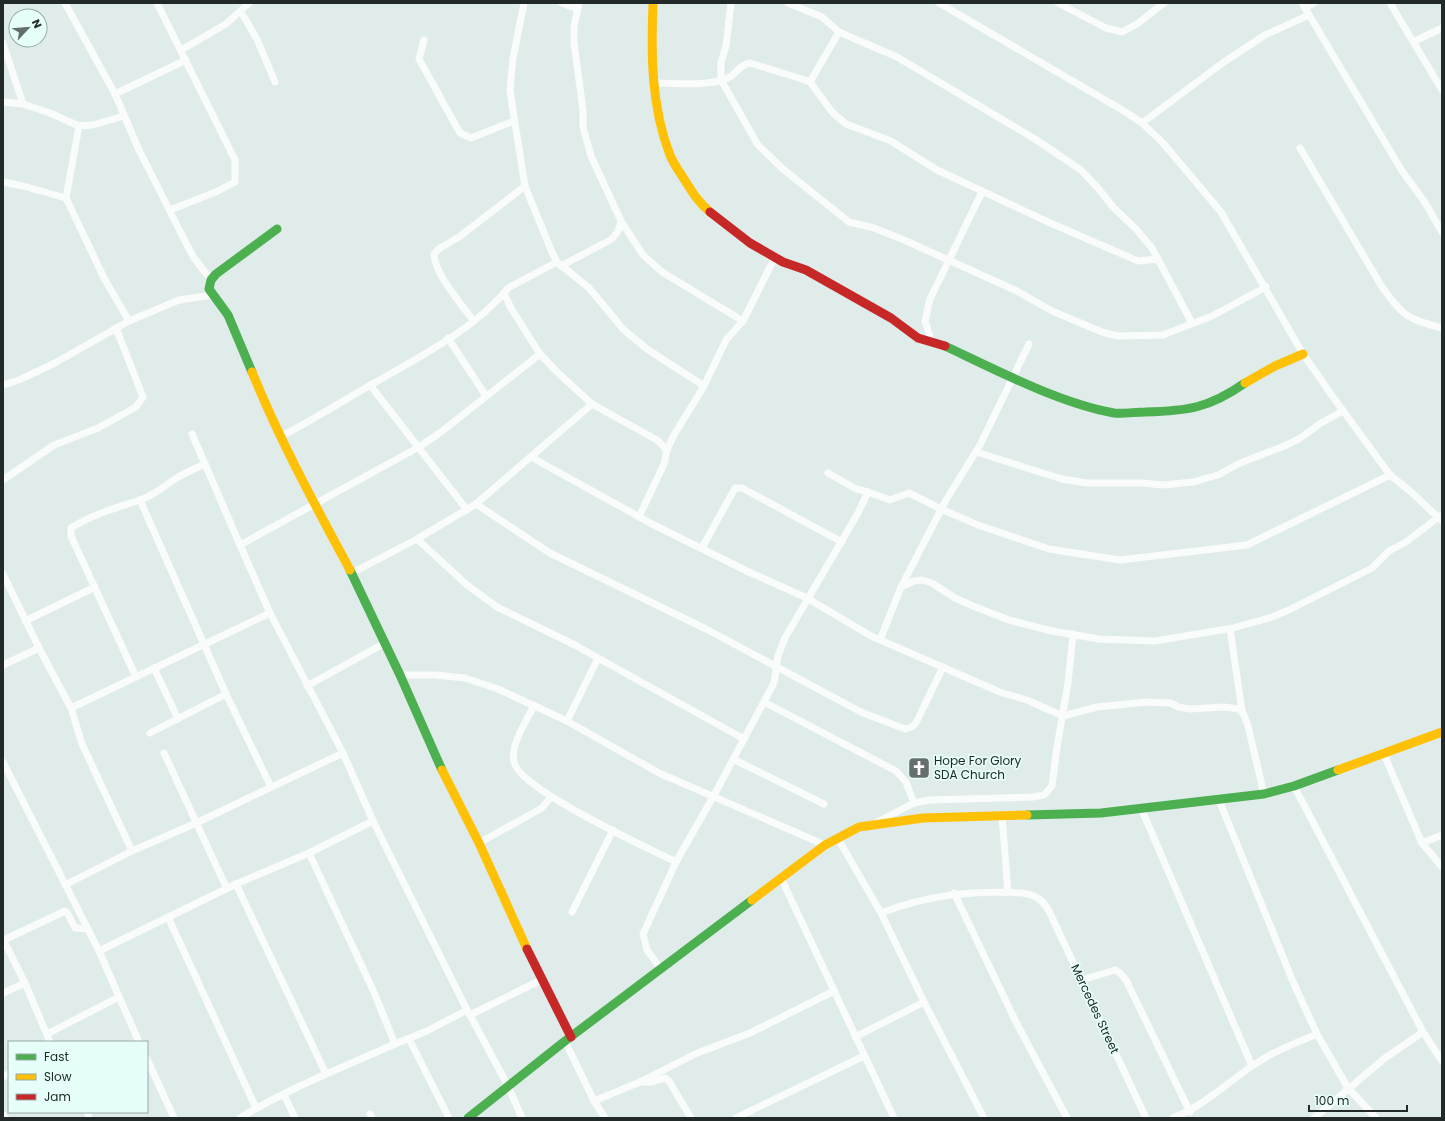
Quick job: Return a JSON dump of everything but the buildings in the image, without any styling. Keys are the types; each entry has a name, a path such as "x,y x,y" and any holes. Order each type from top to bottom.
{"street":[{"path":"65,3 115,94 139,150 194,258 210,280"},
{"path":"157,3 235,160 235,182 218,191 170,210"},
{"path":"181,50 219,29 241,12 249,3"},
{"path":"524,3 517,31 511,72 510,90 514,121 525,186 559,264 589,288 624,330 647,349 704,386"},
{"path":"562,3 578,6 574,26 574,43 583,110 583,127 591,156 621,222 643,255 662,272 743,321"},
{"path":"653,3 654,84 662,131 670,156 697,201 750,243 782,262 802,268 891,318 918,338 931,340 1014,378 1041,387 1082,405 1116,413 1180,411 1207,405 1225,397 1254,377 1303,354"},
{"path":"731,3 726,46 721,63 721,80 758,145 783,169 849,222 888,233 1017,291 1052,311 1102,332 1118,336 1163,335 1225,309 1266,287"},
{"path":"788,3 822,17 839,32 903,60 1035,139 1081,170 1097,186 1113,207 1144,237 1158,259 1192,323"},
{"path":"901,587 914,581 932,583 955,598 1009,620 1052,631 1099,640 1155,641 1230,629 1272,617 1372,568 1393,548 1406,542 1441,518 1390,475 1303,354 1266,287 1221,212 1163,143 1142,123 1072,80 939,3"},
{"path":"1058,3 1106,28 1122,32 1136,24 1164,3"},
{"path":"1314,3 1303,5 1389,146 1402,171 1424,201 1442,232"},
{"path":"1390,3 1442,90"},
{"path":"241,12 257,39 275,82"},
{"path":"1142,123 1241,50 1265,35 1309,15"},
{"path":"1413,42 1442,28"},
{"path":"810,82 839,32"},
{"path":"424,40 419,60 460,133 471,138 514,121"},
{"path":"3,43 23,104"},
{"path":"115,94 186,60"},
{"path":"654,84 703,83 721,80 729,77 737,69 750,63 810,82 832,112 846,124 891,141 937,170 982,192 1138,261 1158,259"},
{"path":"3,102 23,104 50,113 79,126 93,125 124,116"},
{"path":"79,126 66,198 105,280 129,320"},
{"path":"1300,148 1382,287 1396,307 1412,320 1442,328"},
{"path":"3,182 24,186 66,198"},
{"path":"472,320 445,280 434,259 434,254 440,248 459,237 525,186"},
{"path":"931,340 925,321 927,309 934,288 982,192"},
{"path":"280,437 327,412 432,349 494,304 508,288 612,239 618,231 621,222"},
{"path":"277,229 216,274 210,280 209,289 228,315 245,350 262,397 280,437 352,573 400,675 436,759 479,843 568,1039 594,1101 605,1118"},
{"path":"639,517 664,464 667,450 674,435 704,386 726,340 743,321 775,257"},
{"path":"504,293 511,308 540,354 592,404 657,440 667,450"},
{"path":"3,385 19,380 53,364 129,320 179,300 213,295"},
{"path":"3,480 54,445 98,428 141,402 143,397 116,328"},
{"path":"448,338 486,396"},
{"path":"880,640 901,587 941,509 976,452 1014,378 1029,344"},
{"path":"240,545 420,447 540,354"},
{"path":"370,385 420,447 467,510"},
{"path":"352,573 417,539 476,504 592,404"},
{"path":"976,452 1062,479 1087,483 1142,483 1163,485 1193,482 1218,475 1240,463 1288,445 1343,411"},
{"path":"192,434 270,613 343,753 373,821 468,1012 508,1086 522,1118"},
{"path":"531,457 639,517 807,598 870,636 1002,693 1027,700 1063,716 1096,707 1147,702 1171,703 1178,707 1190,709 1224,707 1236,708 1242,711"},
{"path":"136,677 71,536 71,528 120,505 140,500 205,464"},
{"path":"828,473 856,489 890,500 909,493 978,525 1049,550 1120,560 1248,545 1390,475"},
{"path":"702,548 735,488 742,488 842,542"},
{"path":"661,969 647,950 643,934 676,862 713,797 774,683 780,647 807,598 842,542 868,492"},
{"path":"140,500 203,644 271,787"},
{"path":"476,504 550,553 706,629 776,668 861,712 905,730 912,727 916,722 943,667"},
{"path":"417,539 467,585 497,607 576,645 744,739"},
{"path":"3,574 25,621 71,708 82,744 132,851"},
{"path":"25,621 95,587"},
{"path":"71,708 270,613"},
{"path":"1230,629 1242,711 1248,726 1264,794"},
{"path":"870,825 914,803 929,800 1033,797 1044,795 1052,786 1063,716 1073,634"},
{"path":"308,686 385,643"},
{"path":"3,665 39,648"},
{"path":"567,721 598,658"},
{"path":"154,668 178,719"},
{"path":"400,675 435,675 465,678 498,689 567,721 659,773 825,845"},
{"path":"150,733 226,694"},
{"path":"764,702 896,771 906,782 914,803"},
{"path":"534,705 516,743 514,763 518,771 551,797 582,815 676,862"},
{"path":"468,1118 568,1039 825,845 859,827 923,818 1100,813 1264,794 1294,786 1383,752 1442,732"},
{"path":"1383,752 1422,843 1442,867"},
{"path":"164,753 198,822 227,889"},
{"path":"65,885 132,851 198,822 343,753"},
{"path":"733,759 824,804"},
{"path":"3,762 100,951 139,1041"},
{"path":"1294,786 1423,1032 1442,1061"},
{"path":"479,843 542,808 551,797"},
{"path":"1219,800 1294,984 1317,1034 1348,1088 1376,1118"},
{"path":"1141,808 1252,1066"},
{"path":"881,913 921,899 954,893 1008,892 1002,816"},
{"path":"100,951 236,884 309,853 373,821"},
{"path":"572,912 612,830"},
{"path":"1422,843 1442,835"},
{"path":"837,838 881,913 924,1002 984,1118"},
{"path":"309,853 373,990 395,1044"},
{"path":"781,878 894,1118"},
{"path":"236,884 326,1074"},
{"name":"Mercedes Street","path":"1008,892 1032,894 1042,900 1049,911 1146,1118"},
{"path":"954,893 1017,1024 1067,1118"},
{"path":"50,1041 25,983 3,939 65,911 75,928 88,929"},
{"path":"168,917 256,1108"},
{"path":"1082,980 1115,970 1126,980 1190,1112"},
{"path":"240,1118 256,1108 326,1074 541,980"},
{"path":"3,993 25,983"},
{"path":"594,1101 640,1082 695,1054 750,1032 834,990"},
{"path":"48,1034 119,997"},
{"path":"855,1037 924,1002"},
{"path":"1314,1118 1385,1058 1423,1032"},
{"path":"1173,1118 1190,1112 1252,1066 1283,1048 1317,1034"},
{"path":"409,1039 450,1118"},
{"path":"736,1118 864,1056"},
{"path":"148,1061 174,1118"},
{"path":"640,1082 652,1082 665,1078 670,1081 691,1118"},
{"path":"284,1094 295,1118"}],"traffic: fast":[{"path":"252,372 228,315 209,289 211,280 216,274 277,229"},
{"path":"945,346 1050,394 1072,402 1114,413 1174,411 1186,409 1209,403 1245,383"},
{"path":"350,570 400,675 442,770"},
{"path":"1027,815 1101,813 1264,794 1294,786 1338,770"},
{"path":"468,1118 565,1041 752,900"}],"traffic: slow":[{"path":"653,3 652,60 656,99 664,137 676,167 696,197 710,212"},
{"path":"1245,383 1275,366 1303,354"},
{"path":"252,372 286,448 350,570"},
{"path":"1338,770 1442,732"},
{"path":"442,770 479,843 527,949"},
{"path":"752,900 825,845 859,827 923,818 1027,815"}],"traffic: jam":[{"path":"710,212 750,243 783,262 806,270 891,318 918,338 945,346"},
{"path":"527,949 571,1037"}],"place":[{"name":"Hope For Glory SDA Church","path":"919,768"}]}
